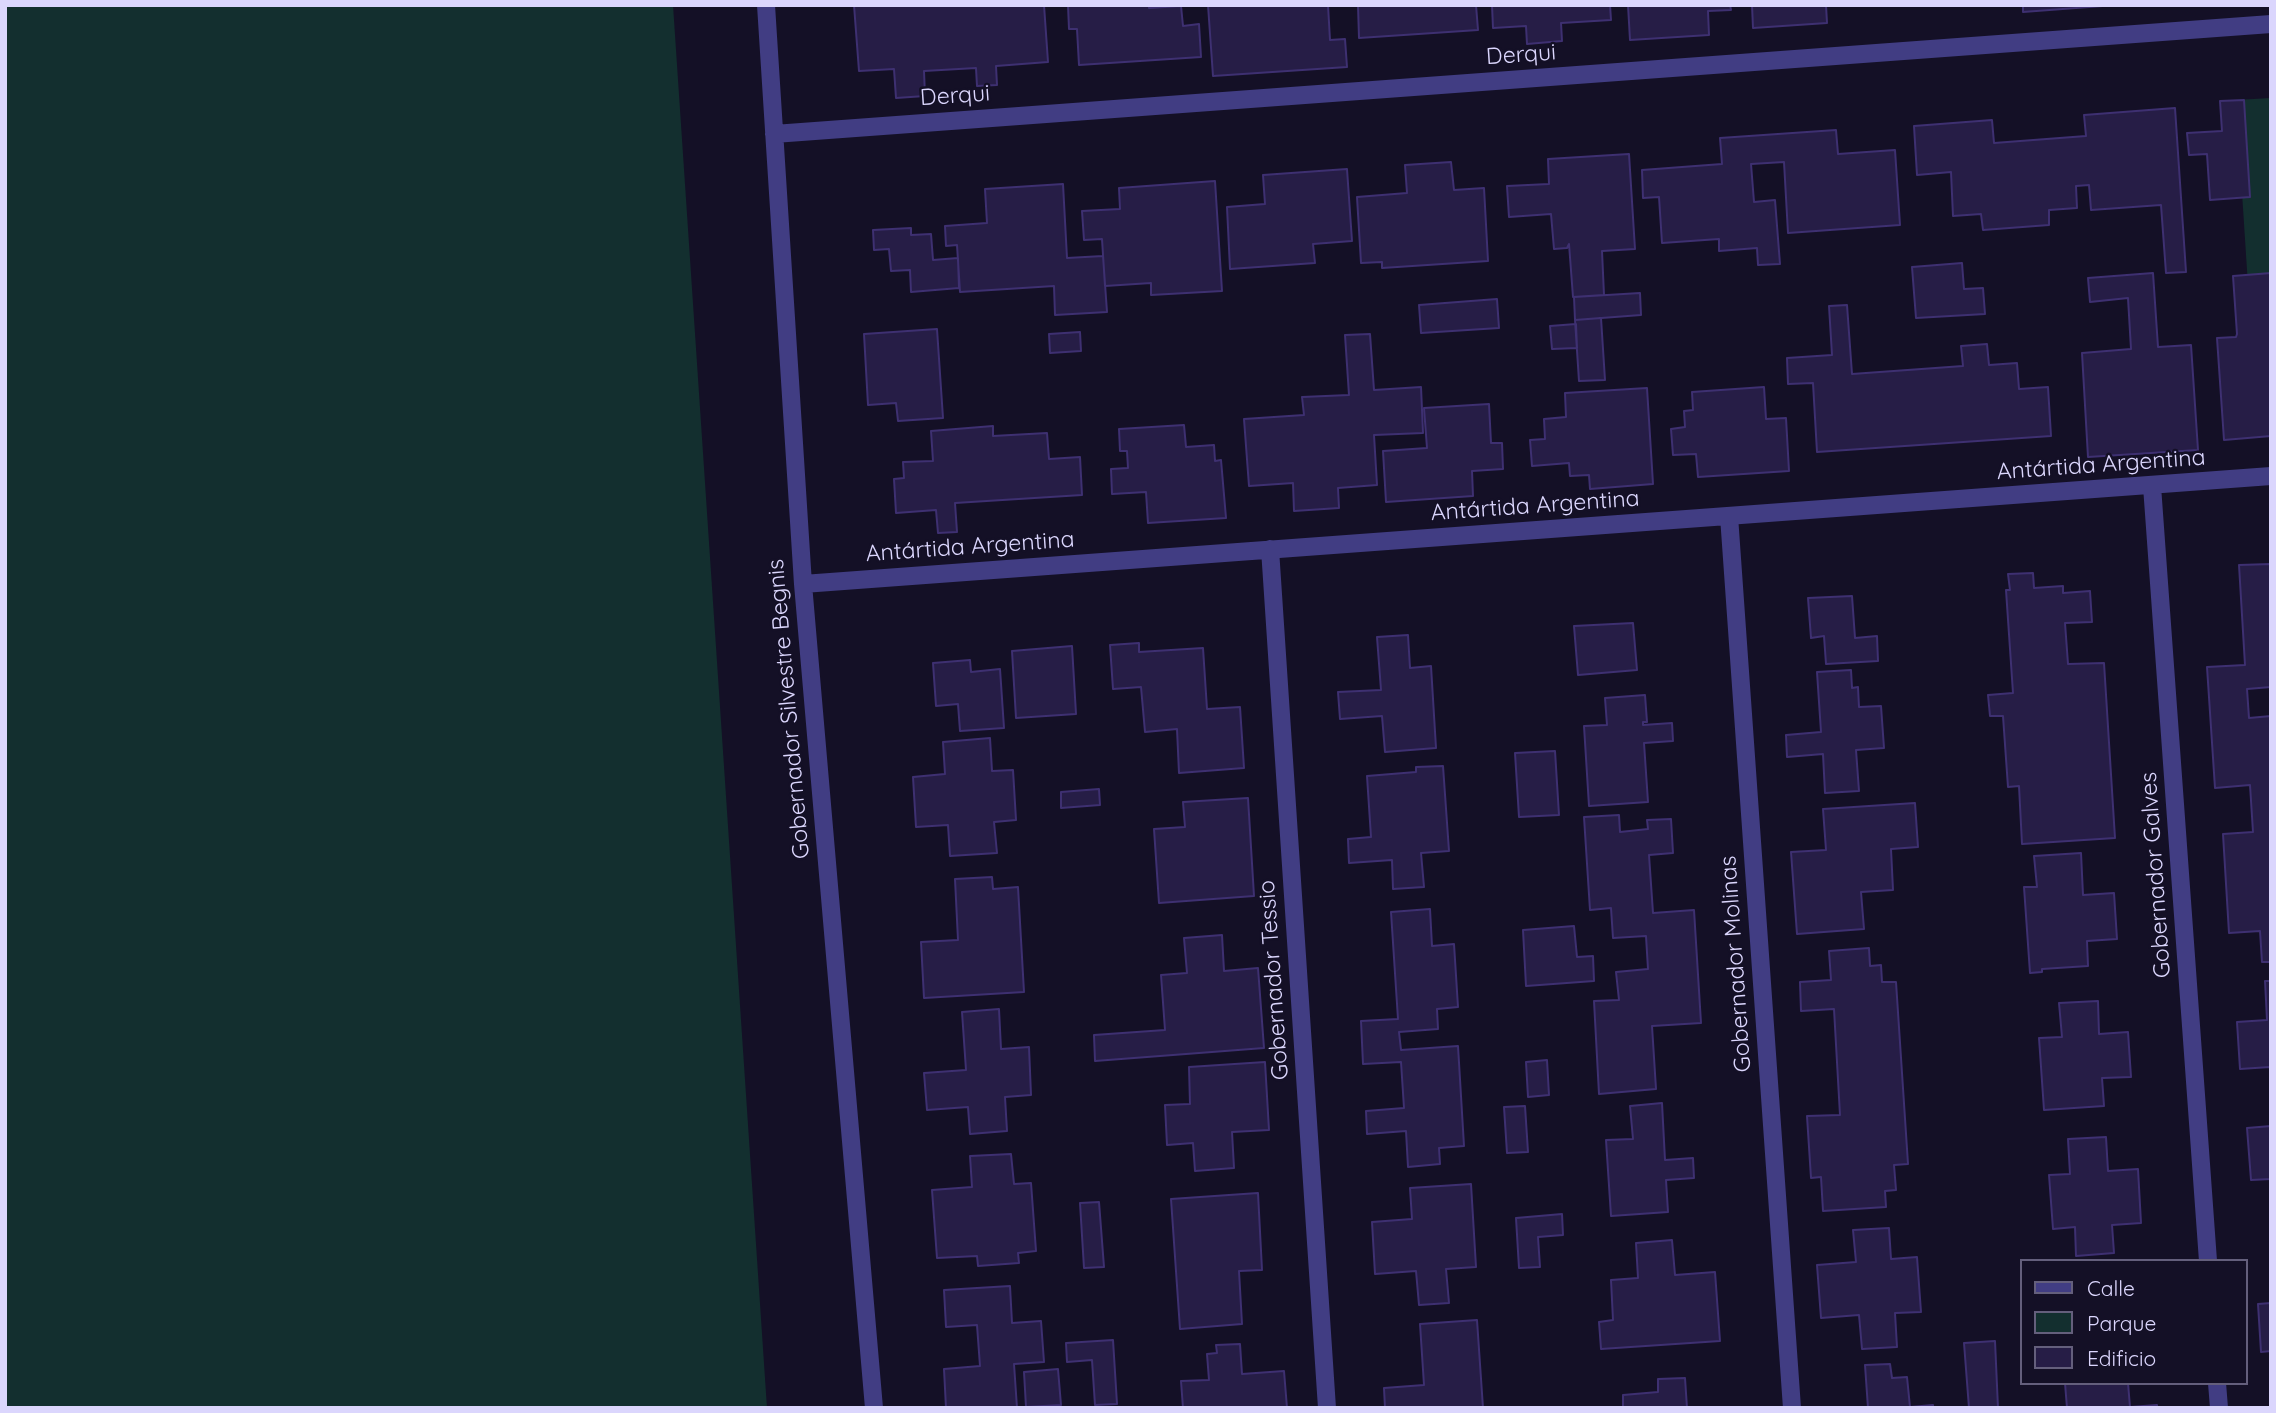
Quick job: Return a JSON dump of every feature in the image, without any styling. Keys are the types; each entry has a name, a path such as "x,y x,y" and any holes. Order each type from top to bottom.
{"street":[{"name":"Gobernador Silvestre Begnis","path":"766,5 803,584 874,1408"},
{"name":"Derqui","path":"774,134 2271,24"},
{"name":"Antártida Argentina","path":"803,584 2271,476"},
{"name":"Gobernador Galves","path":"2152,486 2208,1259"},
{"name":"Gobernador Molinas","path":"1729,516 1792,1408"},
{"name":"Gobernador Tessio","path":"1270,549 1327,1408"},
{"path":"2217,1385 2219,1408"}],"green space":[{"path":"5,5 673,5 767,1408 5,1408"},
{"path":"2271,98 2271,408 2256,409 2236,100"}],"building":[{"path":"854,5 1044,5 1048,62 996,66 997,85 977,86 976,68 924,71 925,96 896,98 894,69 859,71"},
{"path":"1068,5 1149,5 1149,8 1181,6 1183,26 1199,24 1201,57 1079,65 1077,29 1069,29"},
{"path":"1208,5 1328,5 1330,40 1345,39 1347,67 1213,76"},
{"path":"1358,5 1476,5 1478,30 1359,38"},
{"path":"1492,5 1610,5 1611,20 1561,23 1562,41 1527,44 1526,26 1493,28"},
{"path":"1628,5 1730,5 1731,10 1708,11 1709,35 1630,40"},
{"path":"1752,5 1826,5 1827,23 1753,28"},
{"path":"2023,5 2116,5 2023,12"},
{"path":"2244,100 2250,197 2210,200 2207,154 2189,155 2187,133 2222,131 2220,101"},
{"path":"2175,108 2186,272 2166,273 2161,205 2091,210 2089,185 2076,186 2077,208 2049,210 2049,225 1983,230 1981,214 1953,216 1951,172 1917,175 1914,126 1992,120 1994,143 2086,136 2084,115"},
{"path":"1836,130 1838,154 1895,150 1900,225 1788,233 1784,162 1751,164 1754,202 1775,200 1780,264 1758,265 1757,248 1719,251 1719,239 1662,243 1659,197 1643,198 1642,170 1722,164 1720,138"},
{"path":"1629,154 1635,249 1602,251 1604,295 1573,297 1569,244 1567,248 1554,249 1551,214 1509,217 1507,186 1549,184 1548,159"},
{"path":"1451,162 1454,190 1484,188 1488,261 1382,268 1382,262 1361,263 1357,197 1407,193 1405,165"},
{"path":"1347,169 1352,241 1313,244 1315,263 1230,269 1227,207 1265,204 1263,175"},
{"path":"1215,181 1222,291 1151,295 1151,283 1105,286 1102,239 1084,240 1082,211 1120,209 1119,188"},
{"path":"1063,184 1067,258 1103,256 1107,312 1055,315 1054,286 960,292 957,245 946,246 945,226 987,223 985,189"},
{"path":"911,228 911,235 931,234 933,260 958,258 959,288 911,292 910,270 891,271 889,249 874,250 873,230"},
{"path":"1962,263 1964,289 1983,288 1985,314 1916,318 1912,267"},
{"path":"2153,273 2158,347 2191,345 2198,450 2088,457 2082,353 2131,349 2128,298 2090,302 2088,278"},
{"path":"2271,273 2271,436 2224,440 2217,338 2236,337 2237,334 2233,276"},
{"path":"1640,293 1641,315 1575,320 1574,297"},
{"path":"1497,299 1499,328 1421,333 1419,305"},
{"path":"1847,305 1852,374 1963,366 1961,346 1987,344 1989,365 2017,363 2019,389 2048,387 2051,436 1817,452 1813,383 1788,384 1787,358 1832,355 1829,306"},
{"path":"1601,318 1605,380 1579,381 1575,320"},
{"path":"1576,324 1577,348 1552,349 1550,326"},
{"path":"937,329 943,418 898,421 896,403 868,405 864,334"},
{"path":"1080,332 1081,351 1050,353 1049,334"},
{"path":"1370,334 1374,390 1421,387 1423,433 1374,435 1377,485 1338,488 1339,508 1294,511 1293,483 1249,486 1244,419 1304,415 1302,397 1349,395 1345,335"},
{"path":"1764,387 1766,419 1786,418 1789,471 1698,477 1696,454 1673,455 1671,429 1685,427 1684,411 1693,410 1692,392"},
{"path":"1647,388 1653,484 1590,489 1589,475 1570,476 1569,463 1532,466 1530,440 1545,439 1544,419 1566,417 1565,393"},
{"path":"1489,404 1491,443 1502,443 1503,469 1472,471 1473,496 1386,502 1383,451 1427,448 1424,408"},
{"path":"1184,425 1186,447 1214,445 1215,461 1221,460 1226,518 1148,523 1146,492 1112,494 1111,469 1128,468 1127,451 1120,451 1119,429"},
{"path":"993,426 993,436 1047,433 1049,459 1080,457 1082,495 955,503 957,532 938,533 936,510 896,513 894,479 904,478 903,462 933,461 931,431"},
{"path":"2271,564 2271,687 2247,689 2249,718 2271,716 2271,962 2262,962 2260,931 2229,933 2223,834 2253,832 2250,785 2215,788 2207,667 2245,665 2239,565"},
{"path":"2033,573 2034,588 2063,586 2063,593 2090,591 2092,622 2065,623 2068,664 2104,663 2115,838 2022,844 2019,786 2008,787 2003,716 1990,716 1988,695 2013,693 2006,590 2010,590 2008,574"},
{"path":"1852,596 1855,638 1877,636 1878,661 1826,664 1824,636 1811,638 1808,598"},
{"path":"1633,623 1637,670 1578,675 1574,626"},
{"path":"1408,635 1410,668 1431,666 1436,748 1385,752 1382,716 1340,719 1338,692 1381,690 1377,637"},
{"path":"1139,643 1139,652 1203,648 1207,709 1240,707 1244,768 1179,773 1177,729 1145,732 1141,687 1113,689 1110,645"},
{"path":"1072,646 1076,714 1016,718 1012,651"},
{"path":"970,660 971,672 1000,669 1004,728 960,731 958,704 936,706 933,663"},
{"path":"1851,670 1852,688 1858,687 1859,707 1881,706 1884,748 1856,750 1859,791 1825,793 1823,754 1787,757 1786,735 1821,732 1817,672"},
{"path":"1645,695 1647,722 1643,722 1643,725 1672,723 1673,741 1644,743 1648,802 1589,806 1584,726 1607,725 1605,698"},
{"path":"990,738 992,771 1013,770 1016,820 994,822 997,853 950,856 948,825 916,827 913,777 945,774 943,742"},
{"path":"1555,751 1559,815 1519,817 1515,753"},
{"path":"1443,766 1449,851 1421,853 1424,887 1393,889 1392,860 1349,863 1348,839 1371,837 1367,776 1416,772 1416,767"},
{"path":"1099,789 1100,805 1061,808 1061,792"},
{"path":"1248,798 1254,896 1159,903 1154,829 1185,827 1183,802"},
{"path":"1915,803 1918,847 1891,849 1893,890 1861,892 1864,929 1797,934 1791,852 1826,850 1823,809"},
{"path":"1619,815 1620,832 1648,829 1647,820 1671,819 1673,853 1649,855 1653,913 1694,910 1701,1023 1652,1026 1656,1089 1599,1094 1594,1001 1619,1000 1616,972 1648,969 1646,936 1613,938 1611,908 1590,910 1584,817"},
{"path":"2081,853 2083,895 2114,893 2117,939 2087,941 2088,966 2042,969 2042,972 2030,973 2024,887 2037,887 2034,856"},
{"path":"992,877 993,889 1018,887 1024,992 924,998 921,942 958,940 955,879"},
{"path":"1430,909 1432,946 1454,944 1458,1007 1437,1009 1438,1029 1399,1032 1401,1050 1458,1046 1464,1146 1439,1148 1440,1164 1408,1167 1406,1131 1367,1134 1366,1111 1404,1108 1401,1062 1363,1064 1361,1021 1398,1019 1391,912"},
{"path":"1574,926 1577,957 1593,956 1594,981 1526,986 1523,930"},
{"path":"1222,935 1224,971 1258,968 1264,1048 1095,1061 1094,1035 1165,1030 1161,975 1187,973 1184,938"},
{"path":"1869,948 1870,966 1881,965 1882,982 1896,982 1908,1164 1894,1165 1896,1190 1885,1191 1886,1207 1823,1211 1821,1177 1811,1178 1807,1116 1840,1115 1834,1009 1801,1011 1800,982 1831,980 1829,951"},
{"path":"2265,981 2271,981 2271,1071 2270,1067 2240,1069 2237,1022 2267,1020"},
{"path":"2098,1001 2099,1034 2128,1032 2131,1077 2102,1078 2104,1106 2044,1110 2039,1038 2062,1037 2059,1003"},
{"path":"999,1009 1001,1049 1029,1047 1031,1095 1005,1097 1007,1131 970,1134 968,1107 927,1110 924,1073 966,1070 962,1012"},
{"path":"1547,1060 1549,1095 1528,1097 1526,1062"},
{"path":"1265,1062 1269,1130 1232,1132 1234,1168 1195,1171 1193,1143 1167,1145 1165,1105 1190,1104 1189,1067"},
{"path":"1662,1103 1665,1160 1693,1158 1694,1178 1666,1180 1668,1212 1611,1216 1606,1140 1633,1139 1630,1106"},
{"path":"1525,1106 1528,1152 1507,1153 1504,1107"},
{"path":"2271,1126 2271,1179 2251,1180 2247,1128"},
{"path":"2106,1137 2108,1171 2138,1169 2141,1223 2112,1225 2114,1253 2076,1256 2075,1227 2053,1229 2049,1175 2070,1174 2068,1139"},
{"path":"1011,1154 1014,1184 1031,1183 1036,1251 1018,1253 1019,1263 978,1266 977,1256 937,1258 932,1190 972,1187 970,1156"},
{"path":"1471,1184 1476,1267 1446,1269 1449,1303 1419,1305 1416,1271 1375,1274 1372,1222 1412,1219 1410,1188"},
{"path":"1258,1193 1262,1270 1239,1271 1242,1324 1180,1329 1171,1199"},
{"path":"1099,1202 1104,1267 1084,1268 1080,1203"},
{"path":"1562,1214 1563,1235 1538,1237 1540,1267 1519,1268 1516,1218"},
{"path":"1889,1228 1891,1259 1917,1257 1921,1312 1895,1313 1897,1347 1862,1349 1859,1315 1821,1318 1817,1265 1856,1262 1853,1230"},
{"path":"1672,1240 1675,1275 1715,1272 1720,1341 1601,1349 1599,1322 1613,1320 1611,1280 1638,1278 1636,1243"},
{"path":"1010,1286 1012,1323 1041,1321 1044,1362 1014,1364 1017,1408 946,1408 944,1369 980,1366 977,1325 946,1327 944,1290"},
{"path":"2271,1303 2271,1351 2261,1352 2258,1304"},
{"path":"1477,1320 1483,1408 1385,1408 1384,1388 1424,1385 1420,1324"},
{"path":"1113,1340 1117,1404 1095,1405 1092,1360 1067,1362 1066,1343"},
{"path":"1995,1341 1998,1408 1969,1408 1964,1343"},
{"path":"1240,1344 1242,1374 1284,1371 1287,1408 1183,1408 1181,1381 1209,1380 1207,1354 1217,1353 1216,1345"},
{"path":"1890,1364 1892,1378 1907,1377 1910,1407 1933,1405 1933,1408 1868,1408 1865,1365"},
{"path":"1058,1369 1061,1405 1026,1407 1024,1372"},
{"path":"1685,1378 1687,1408 1623,1408 1623,1395 1658,1392 1658,1379"},
{"path":"2065,1385 2128,1385 2130,1407 2157,1405 2157,1408 2067,1408"}]}
